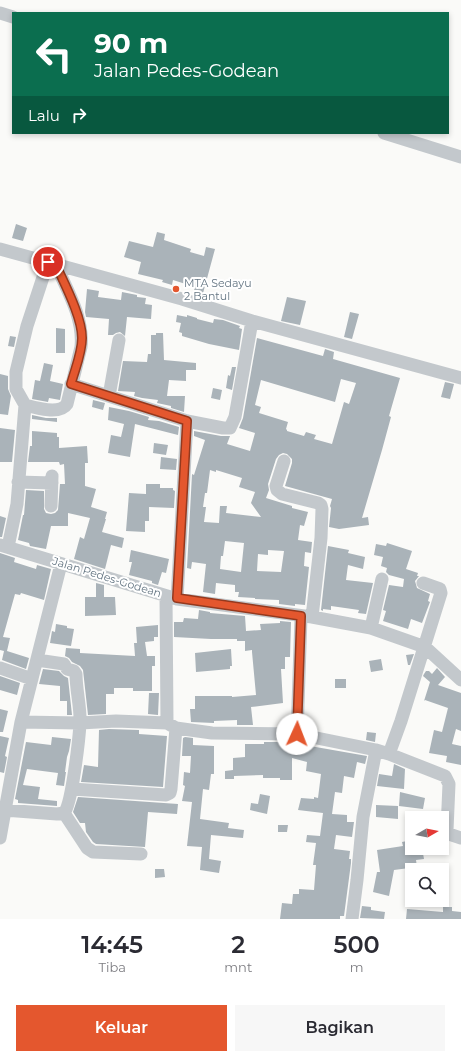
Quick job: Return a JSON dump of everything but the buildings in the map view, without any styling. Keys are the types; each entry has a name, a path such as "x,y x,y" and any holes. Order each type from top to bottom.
{"street":[{"path":"0,13 12,17"},
{"path":"387,134 461,157"},
{"path":"0,249 182,299 252,321 461,378"},
{"path":"25,405 37,409 60,410 67,404 81,347 81,330 77,314 55,264"},
{"path":"4,546 13,519 16,504 25,405 16,389 16,372 27,326 55,264"},
{"path":"71,384 187,421 228,429 231,427 235,417 252,321"},
{"path":"109,396 119,340"},
{"path":"72,790 166,796 170,793 172,597 184,475 187,421"},
{"path":"284,461 276,486 277,490 282,494 318,503 321,505 322,509 322,534 307,617 297,734"},
{"path":"18,482 52,479 51,506"},
{"name":"Jalan Pedes-Godean","path":"4,546 172,597 371,628 424,647 461,680"},
{"path":"0,838 21,722 61,564"},
{"path":"371,628 382,579"},
{"path":"389,754 442,592 440,589 423,583"},
{"path":"4,810 57,814 64,813 68,809 72,790 80,723 76,673 69,670 64,664 37,660"},
{"path":"0,668 32,679"},
{"path":"21,722 80,723 116,721 171,726 212,733 297,734 376,750 445,776 449,784 447,830 449,834 461,838"},
{"path":"352,919 363,817 376,750"},
{"path":"64,813 87,848 93,852 141,854"}],"place":[{"name":"MTA Sedayu 2 Bantul","path":"176,289"}],"route":[{"path":"48,262 56,265 77,314 80,325 82,338 81,347 71,384 187,421 177,598 301,616 297,734"}]}
